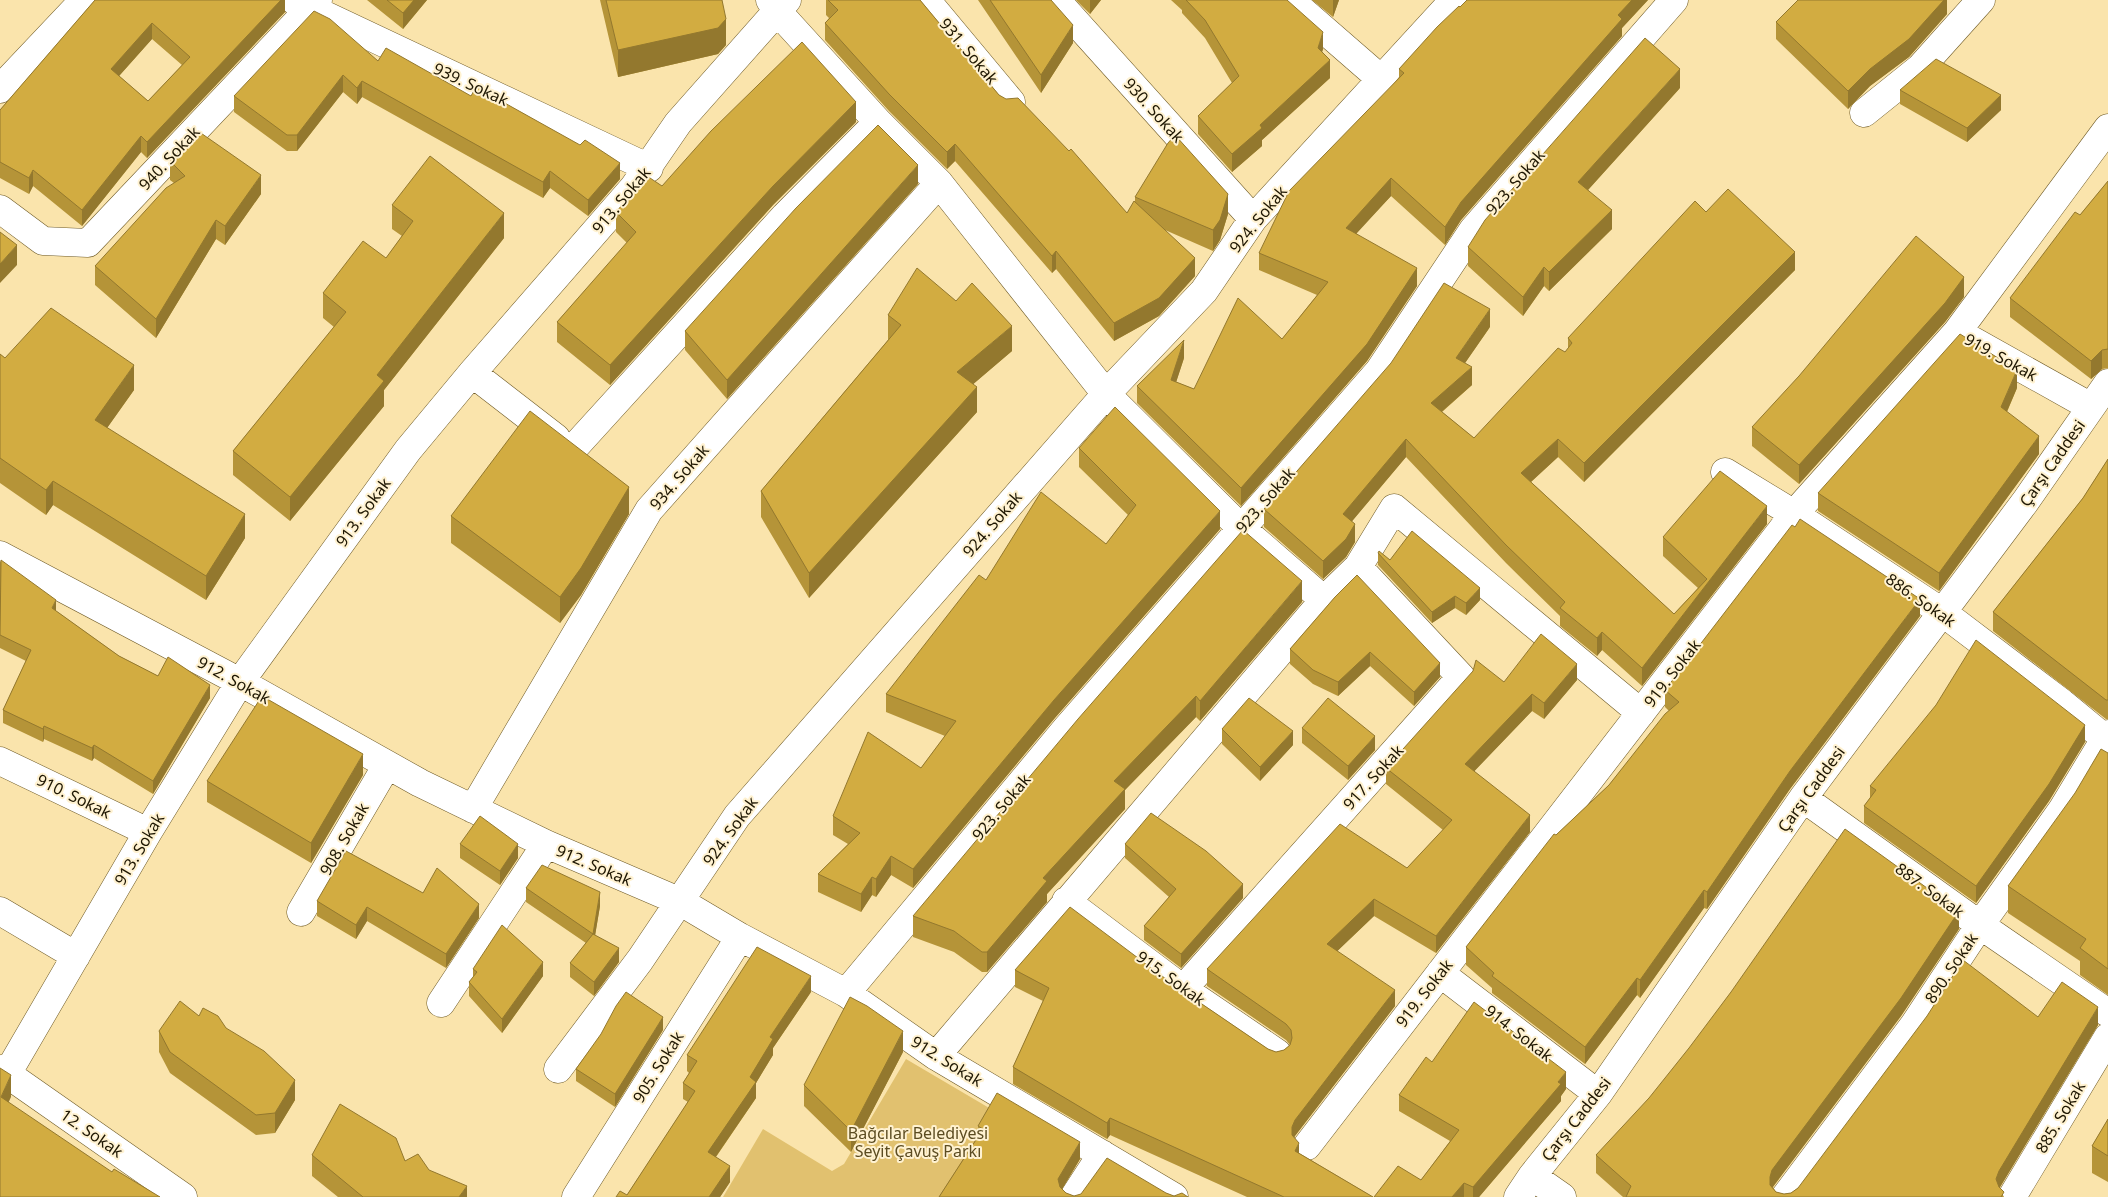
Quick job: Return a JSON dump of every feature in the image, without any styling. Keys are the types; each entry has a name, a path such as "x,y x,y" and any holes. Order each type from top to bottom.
{"street":[{"path":"0,89 84,0"},
{"name":"931. Sokak","path":"926,0 1011,102"},
{"name":"930. Sokak","path":"1056,0 1253,219"},
{"path":"1290,0 1382,80"},
{"name":"923. Sokak","path":"846,993 1066,729 1378,371 1473,230 1674,0"},
{"path":"1864,113 1920,68 1981,0"},
{"name":"924. Sokak","path":"558,1069 681,902 737,816 1106,394 1204,290 1253,219 1382,80 1451,1"},
{"name":"939. Sokak","path":"307,3 649,168"},
{"name":"940. Sokak","path":"0,209 43,242 88,243 307,3"},
{"path":"778,4 878,122 939,183 1106,394 1241,528 1324,600"},
{"name":"913. Sokak","path":"4,1071 76,956 148,832 240,682 408,450 649,168 678,123 778,4"},
{"path":"572,450 785,216 878,122"},
{"path":"1957,332 2108,128"},
{"name":"934. Sokak","path":"473,809 649,510 939,183"},
{"name":"919. Sokak","path":"1306,1146 1794,514 1957,332 2091,407"},
{"path":"472,373 595,468"},
{"name":"Çarşı Caddesi","path":"1525,1186 1598,1094 1803,798 2024,502 2108,384"},
{"name":"886. Sokak","path":"1725,472 1794,514 1942,612 2107,738"},
{"path":"626,492 649,510"},
{"path":"936,1056 1066,900 1324,600 1358,567 1394,508 1641,713"},
{"name":"912. Sokak","path":"0,555 240,682 387,765 473,809 546,844 681,902 740,937 846,993 936,1056 1174,1197"},
{"name":"917. Sokak","path":"1183,989 1462,677 1358,567"},
{"name":"890. Sokak","path":"1785,1197 1914,1025 1980,926 2062,810 2107,738"},
{"name":"910. Sokak","path":"0,760 148,832"},
{"name":"908. Sokak","path":"301,912 387,765"},
{"name":"887. Sokak","path":"1803,798 1980,926 2108,1013"},
{"path":"442,1003 546,844"},
{"name":"915. Sokak","path":"1066,900 1183,989 1277,1053"},
{"path":"0,911 76,956"},
{"name":"905. Sokak","path":"576,1197 740,937"},
{"name":"914. Sokak","path":"1440,973 1598,1094"},
{"name":"885. Sokak","path":"2012,1197 2108,1037"},
{"name":"12. Sokak","path":"4,1071 183,1197"},
{"path":"1074,1197 1102,1154"},
{"path":"1525,1186 1562,1197"}],"green space":[{"name":"Bağcılar Belediyesi Seyit Çavuş Parkı","path":"906,1059 996,1112 947,1197 723,1197 763,1129 832,1171 844,1164"}],"building":[{"path":"95,0 281,0 147,142 141,136 82,210 33,170 29,178 0,162 0,110","holes":["152,23 190,57 148,101 111,69"]},
{"path":"387,0 414,0 403,13"},
{"path":"606,0 722,0 726,19 718,28 618,50"},
{"path":"828,0 920,0 999,95 1006,99 1018,98 1069,151 1071,149 1127,213 1134,201 1195,258 1159,298 1114,323 1056,251 1052,256 955,144 947,152 889,94 825,23 838,10"},
{"path":"990,0 1051,0 1073,25 1041,75"},
{"path":"1186,0 1287,0 1323,32 1318,48 1330,60 1260,125 1262,128 1232,154 1198,116 1239,76 1205,20"},
{"path":"1467,0 1632,0 1618,15 1622,19 1461,202 1445,227 1391,178 1346,228 1417,268 1367,344 1241,488 1137,386 1184,340 1171,380 1194,389 1238,298 1282,339 1328,282 1259,253 1289,191 1404,73 1399,69 1437,27"},
{"path":"1798,0 1944,0 1909,39 1870,69 1848,91 1776,22"},
{"path":"314,11 330,19 378,61 386,48 471,96 476,87 580,145 585,140 620,163 588,200 550,171 543,182 362,81 357,88 343,75 297,135 287,135 234,96"},
{"path":"1645,38 1680,69 1578,182 1612,210 1549,272 1544,267 1523,297 1468,247 1485,220"},
{"path":"802,42 856,102 773,186 610,365 557,322 636,232 616,212 647,176 662,186 711,131"},
{"path":"1936,59 2001,95 1967,128 1900,90"},
{"path":"878,125 918,165 727,380 685,331 796,208"},
{"path":"198,131 261,175 225,226 216,220 156,319 95,266 166,188 185,176 170,161"},
{"path":"1175,135 1228,194 1220,220 1213,230 1135,197 1168,143"},
{"path":"430,156 504,213 377,375 384,381 290,497 233,451 346,312 323,293 363,241 386,258 413,221 392,205"},
{"path":"2108,181 2108,349 2102,350 2091,361 2010,298 2075,212 2080,215"},
{"path":"1728,189 1795,252 1584,463 1558,439 1521,473 1674,614 1707,579 1663,537 1720,471 1767,506 1642,668 1602,632 1597,638 1560,608 1565,602 1506,545 1406,439 1343,514 1355,524 1346,539 1323,561 1264,509 1391,363 1444,283 1490,309 1456,358 1472,367 1431,403 1474,438 1558,348 1565,352 1572,343 1568,338 1695,201 1706,212"},
{"path":"0,232 17,245 0,264"},
{"path":"1916,236 1964,277 1945,303 1799,465 1752,427 1799,376"},
{"path":"917,268 956,301 972,283 1012,326 957,372 977,387 809,573 761,491 901,325 888,315"},
{"path":"51,308 134,365 95,420 245,514 206,576 53,481 46,490 0,458 0,354 5,358"},
{"path":"1960,334 2017,370 2001,407 2039,436 1939,573 1818,493"},
{"path":"1115,407 1220,511 1054,700 913,869 891,856 876,879 872,877 861,894 818,874 860,833 833,816 868,732 921,768 956,721 886,694 979,575 986,580 1041,492 1106,544 1136,505 1079,448"},
{"path":"530,411 629,487 581,568 560,597 451,516"},
{"path":"2108,459 2108,700 2106,700 1993,612 2083,498"},
{"path":"1800,519 1920,599 1790,771 1707,892 1704,890 1640,980 1637,978 1585,1047 1492,976 1494,973 1466,947 1554,834 1556,835 1609,785 1665,714 1679,702 1665,690 1792,525 1795,527"},
{"path":"1243,530 1302,581 1200,701 1196,696 1114,781 1125,789 1043,878 1047,881 987,952 982,952 954,931 913,916 1078,719"},
{"path":"1412,531 1480,588 1466,603 1455,596 1432,612 1378,553 1379,551 1390,560"},
{"path":"1,560 56,600 52,608 119,656 158,676 168,657 210,685 153,781 94,745 92,748 44,726 43,729 3,710 31,650 0,635"},
{"path":"1357,575 1440,663 1414,692 1370,652 1338,682 1313,670 1290,649 1335,597"},
{"path":"1541,634 1577,664 1544,703 1532,694 1465,764 1530,815 1436,936 1374,899 1327,944 1395,990 1295,1120 1292,1127 1292,1135 1299,1143 1295,1151 1373,1197 1284,1197 1110,1118 1107,1123 1013,1067 1049,988 1015,970 1070,907 1174,985 1268,1049 1276,1052 1284,1050 1290,1045 1292,1038 1291,1030 1286,1024 1207,969 1340,824 1407,868 1452,820 1386,768 1473,671 1476,660 1504,682"},
{"path":"1976,640 2085,725 2049,784 1976,886 1864,806 1876,790 1870,786 1936,705"},
{"path":"262,696 363,754 311,843 207,781"},
{"path":"1249,698 1293,731 1260,767 1222,729"},
{"path":"1328,698 1375,736 1348,766 1302,728"},
{"path":"2101,749 2108,753 2108,969 2080,948 2086,939 2008,886 2075,793"},
{"path":"1151,813 1206,851 1243,884 1181,954 1144,926 1176,889 1125,844"},
{"path":"480,816 518,844 500,871 460,844"},
{"path":"1845,829 1959,911 1901,998 1772,1170 1770,1185 1776,1192 1784,1194 1791,1193 1798,1188 1927,1016 1963,960 2038,1017 2062,982 2098,1007 1999,1171 1996,1179 1999,1187 2004,1192 2001,1197 1626,1197 1631,1186 1596,1155 1649,1098 1689,1048 1731,992"},
{"path":"346,851 423,893 437,868 479,904 446,954 367,907 356,925 317,901"},
{"path":"542,865 600,892 593,934 526,888"},
{"path":"502,925 543,962 502,1019 469,982 477,972 473,969"},
{"path":"593,934 619,948 594,982 570,963"},
{"path":"757,947 811,976 770,1037 773,1039 750,1077 756,1082 708,1152 730,1166 709,1197 616,1197 620,1191 627,1195 695,1091 683,1083 697,1061 687,1055"},
{"path":"626,992 663,1017 615,1094 576,1069 601,1034"},
{"path":"850,997 867,1006 903,1031 851,1131 804,1085"},
{"path":"180,1001 199,1016 203,1008 218,1016 226,1028 264,1051 295,1080 275,1113 256,1115 170,1052 159,1031"},
{"path":"1474,1002 1566,1072 1558,1082 1561,1084 1473,1187 1464,1183 1452,1197 1374,1197 1398,1166 1421,1180 1459,1130 1399,1095 1426,1057 1432,1062"},
{"path":"0,1068 11,1075 1,1097 112,1172 114,1169 160,1197 0,1197"},
{"path":"997,1093 1080,1142 1058,1179 1060,1187 1066,1193 1074,1196 1081,1194 1107,1158 1166,1193 1174,1196 1182,1193 1188,1197 939,1197 983,1129 978,1126"},
{"path":"340,1104 396,1138 405,1161 418,1154 429,1170 467,1186 459,1197 363,1197 312,1155"},
{"path":"2108,1119 2108,1156 2092,1146"}]}
